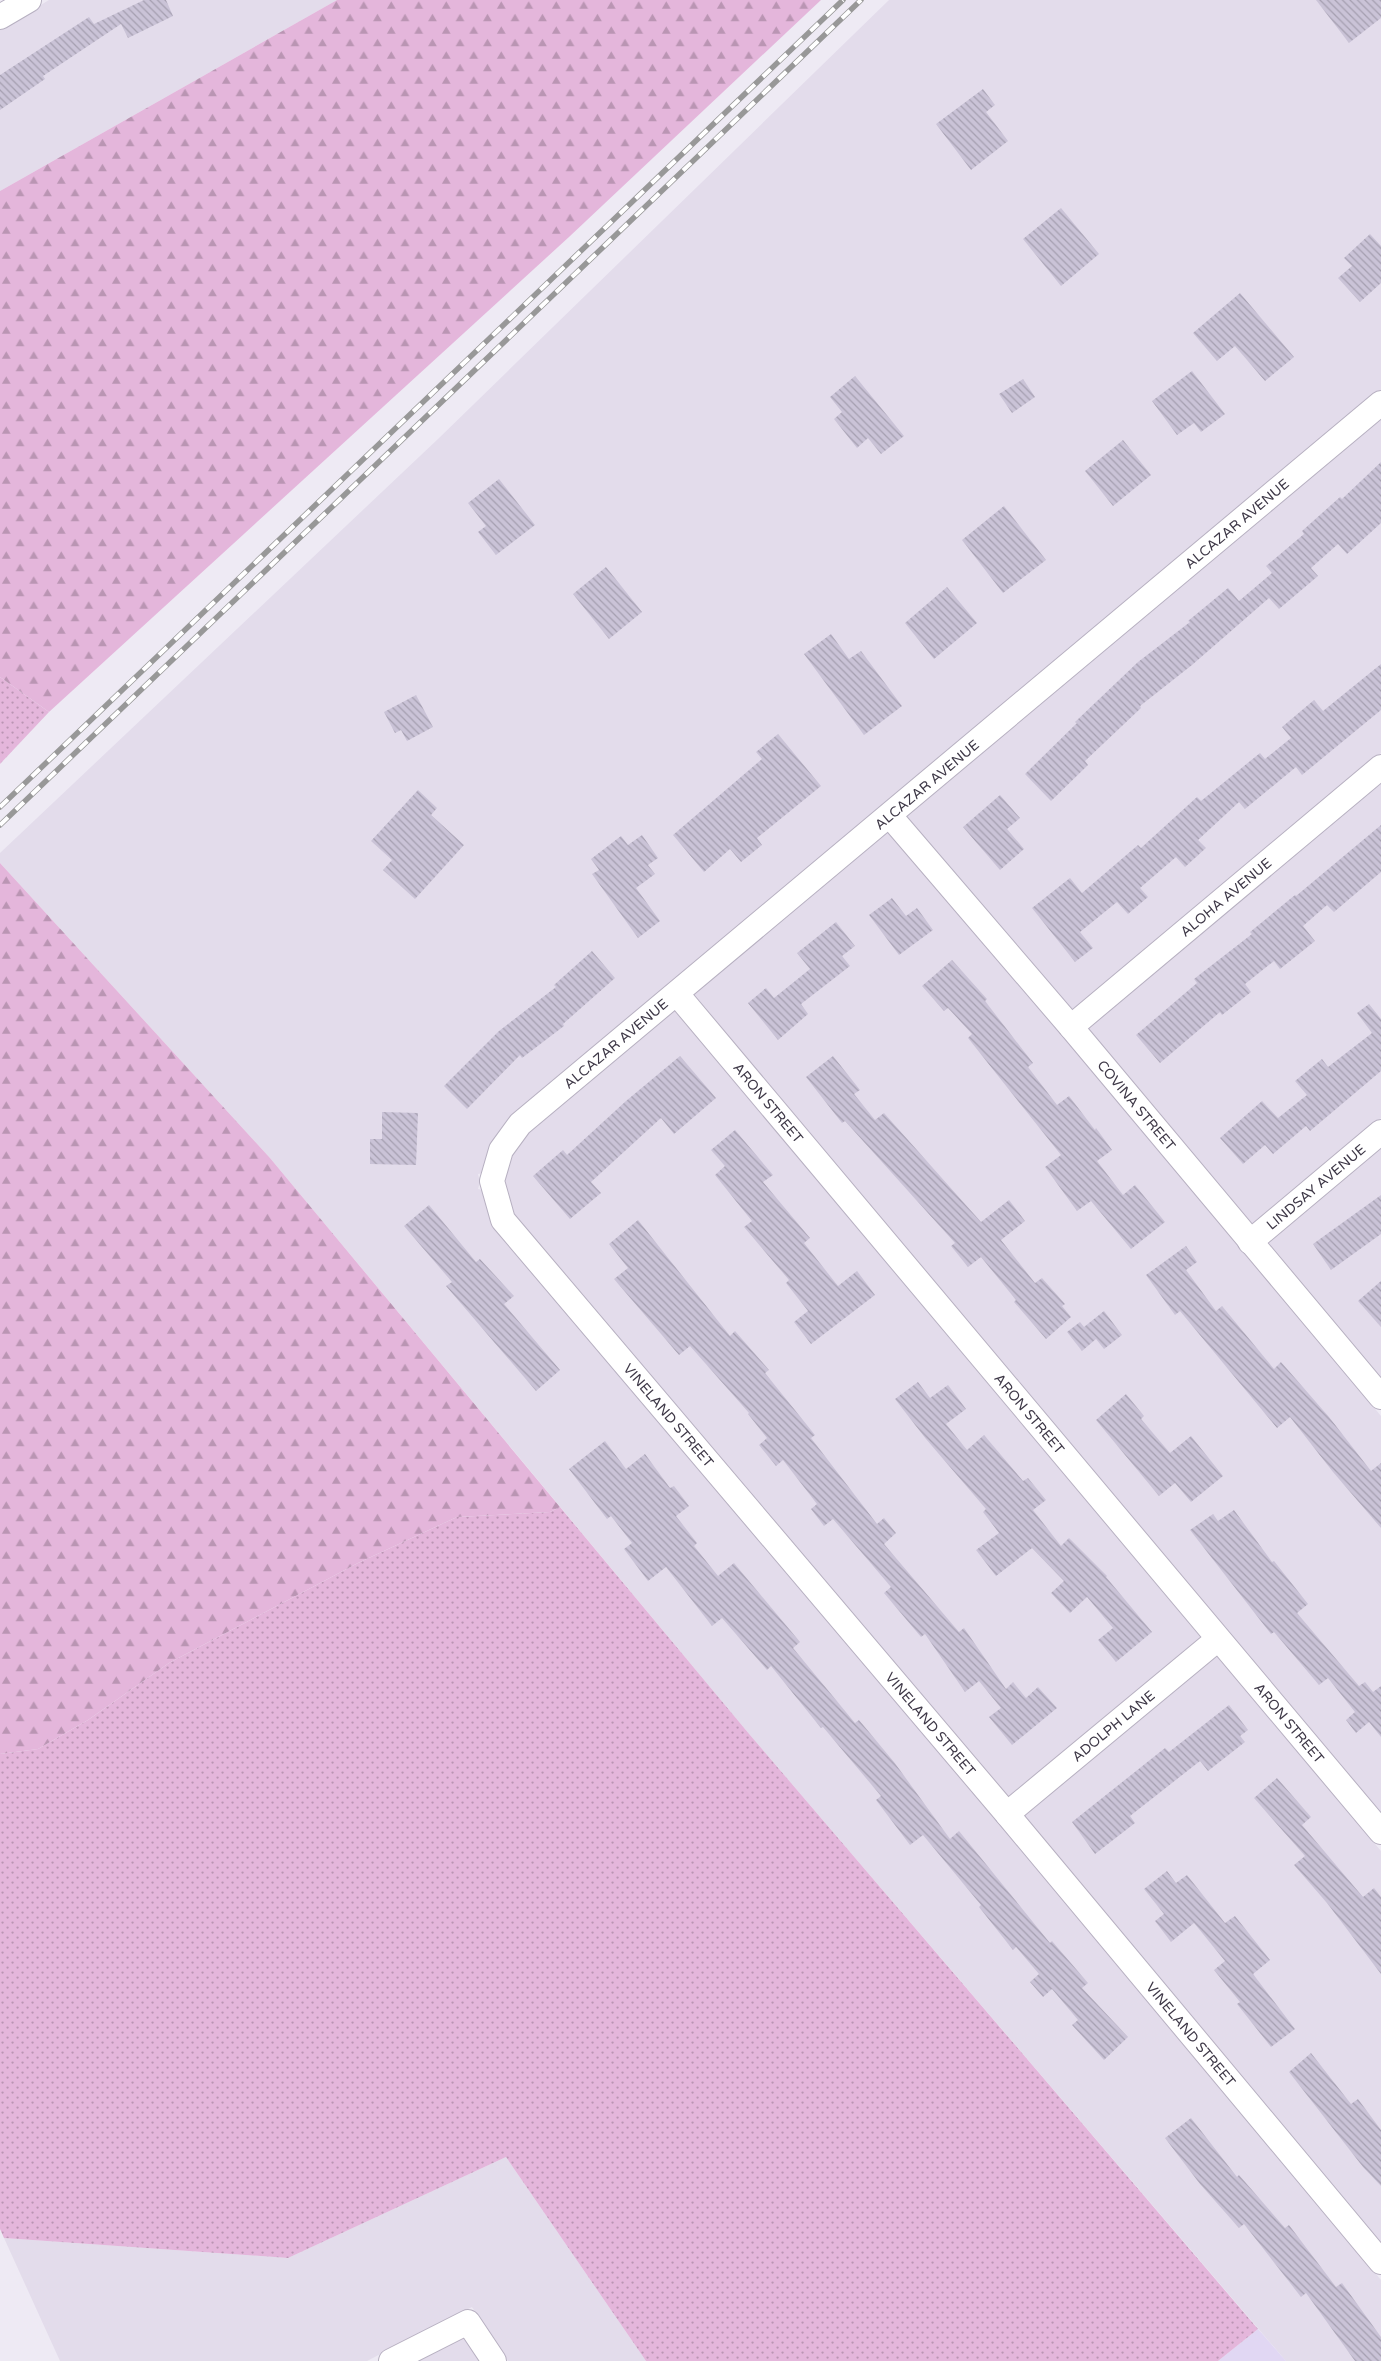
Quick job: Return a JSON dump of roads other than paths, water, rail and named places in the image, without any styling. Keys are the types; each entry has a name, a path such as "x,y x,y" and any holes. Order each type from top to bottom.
{"street":[{"path":"0,17 29,0"},
{"name":"ALCAZAR AVENUE","path":"492,1180 501,1150 520,1124 1381,403"},
{"name":"ALOHA AVENUE","path":"1071,1027 1381,767"},
{"name":"COVINA STREET","path":"890,816 1071,1027 1381,1397"},
{"name":"ARON STREET","path":"677,994 1381,1832"},
{"name":"LINDSAY AVENUE","path":"1250,1242 1381,1132"},
{"name":"VINELAND STREET","path":"492,1180 503,1220 1007,1814 1381,2262"},
{"name":"ADOLPH LANE","path":"1007,1814 1218,1639"},
{"path":"391,2361 468,2322 494,2361"}],"railway":[{"path":"0,807 843,0"},
{"path":"0,825 861,0"}]}
